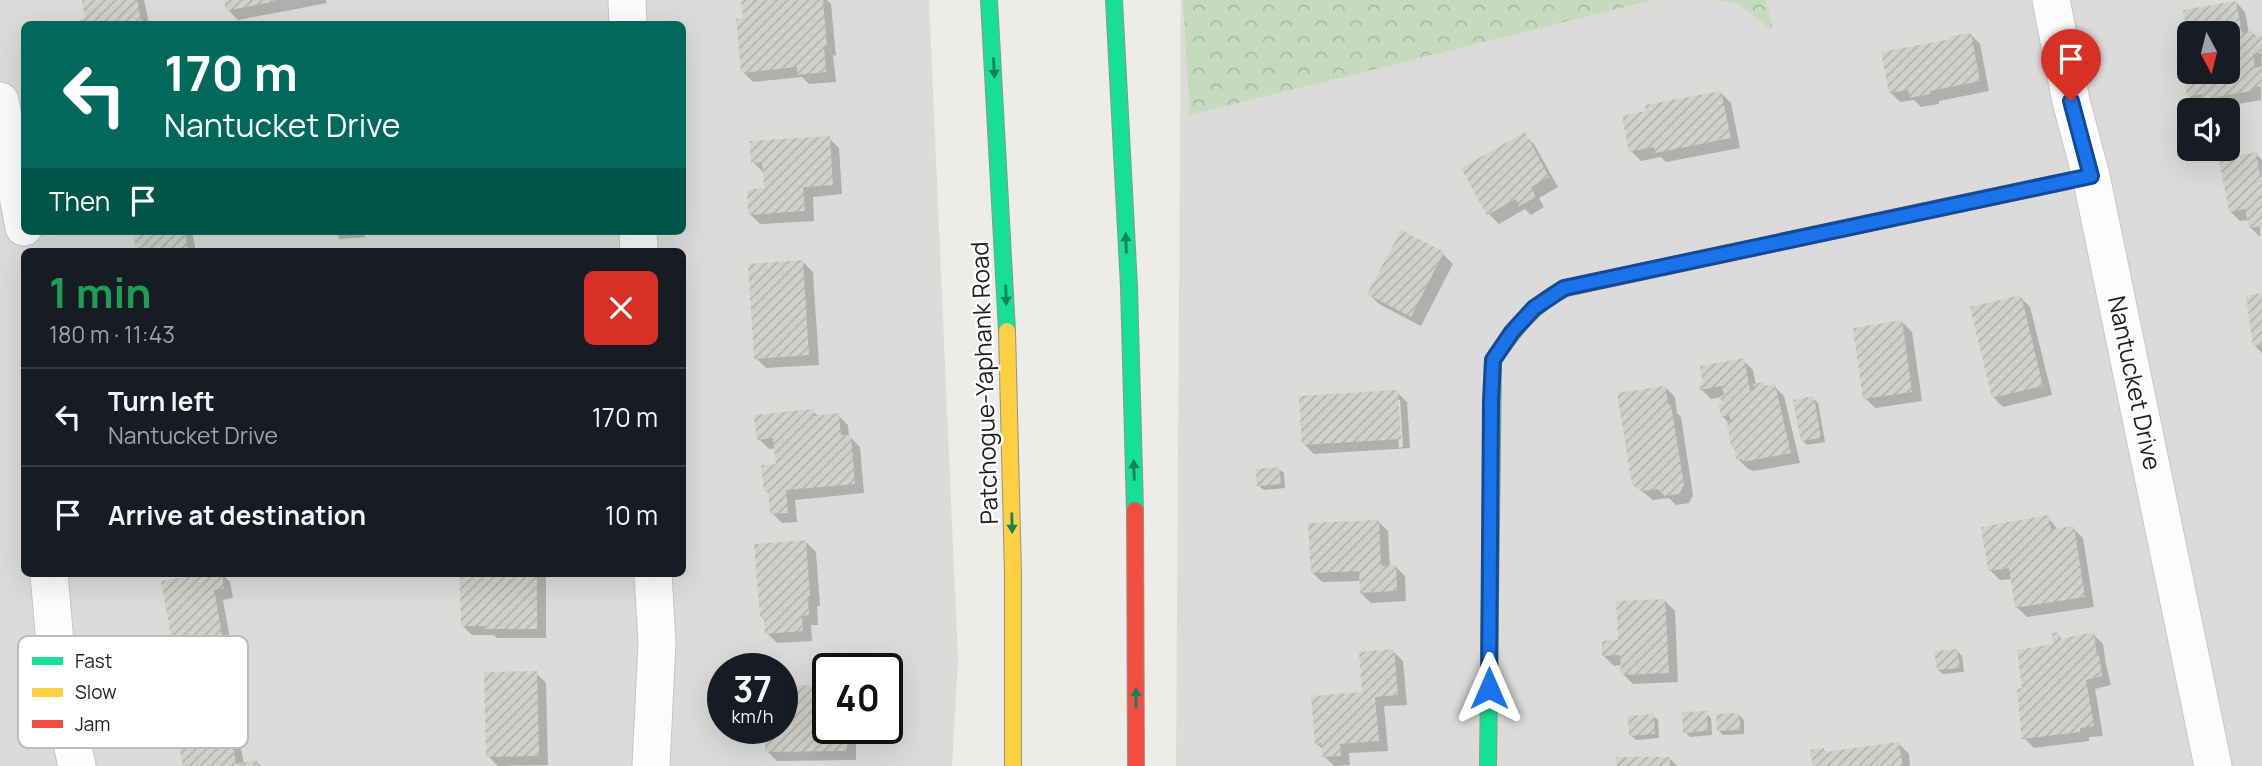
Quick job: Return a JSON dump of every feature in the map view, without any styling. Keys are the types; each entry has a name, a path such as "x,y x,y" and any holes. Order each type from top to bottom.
{"main road":[{"name":"Patchogue-Yaphank Road","path":"989,0 1003,228 1010,435 1014,641 1013,766"},
{"path":"1114,0 1122,133 1135,515 1136,766"},
{"path":"1488,766 1493,360 1512,332 1534,308 1564,288 2091,176"}],"street":[{"path":"627,0 628,21"},
{"name":"Nantucket Drive","path":"2051,0 2071,101 2091,176 2213,766"},
{"path":"0,101 21,209"},
{"path":"49,577 54,636"},
{"path":"651,766 657,642 653,577"},
{"path":"73,748 77,766"}],"shaded area":[{"path":"0,0 929,0 958,660 952,766 0,766"},
{"path":"1181,0 2262,0 2262,766 1176,766"}],"green space":[{"path":"1183,0 1653,0 1190,115"},
{"path":"1716,0 1766,0 1773,31 1738,4"}],"building":[{"path":"82,0 137,0 141,21 80,21 85,19"},
{"path":"224,0 275,0 275,1 226,11"},
{"path":"741,0 823,0 826,72 797,75 797,67 741,73 736,19 743,18"},
{"path":"2236,1 2240,21 2185,21 2183,10"},
{"path":"2240,22 2242,33 2253,31 2254,37 2262,35 2262,53 2253,54 2255,68 2262,66 2262,86 2252,88 2252,91 2209,98 2203,98 2202,94 2187,97 2185,84 2240,84"},
{"path":"1971,33 1980,81 1910,98 1908,90 1889,93 1881,52"},
{"path":"1721,91 1731,138 1655,153 1654,147 1629,152 1622,116 1646,111 1645,105"},
{"path":"1525,132 1549,177 1531,187 1536,197 1519,206 1516,199 1487,215 1461,168"},
{"path":"830,136 833,185 803,187 805,211 748,215 747,190 764,188 762,162 751,163 750,141"},
{"path":"2256,152 2262,175 2262,226 2249,228 2245,209 2229,212 2219,161 2240,161 2240,155"},
{"path":"1401,230 1444,252 1411,317 1367,294"},
{"path":"134,235 186,235 187,248 135,248"},
{"path":"803,260 809,355 754,359 748,264"},
{"path":"2262,293 2262,345 2253,346 2246,296"},
{"path":"2021,295 2043,386 1992,398 1970,307"},
{"path":"1902,320 1912,392 1863,399 1853,328"},
{"path":"1744,358 1750,390 1754,389 1753,384 1775,384 1791,453 1742,462 1742,459 1736,460 1727,422 1731,421 1729,415 1721,417 1718,404 1722,403 1720,396 1724,395 1722,386 1700,390 1699,385 1703,385 1700,366"},
{"path":"1665,386 1669,406 1671,405 1684,485 1679,494 1665,496 1658,489 1642,491 1632,485 1617,393"},
{"path":"1398,390 1401,439 1302,445 1299,396"},
{"path":"1814,396 1821,438 1801,441 1793,400"},
{"path":"814,409 814,416 839,413 841,435 851,435 855,484 786,490 788,513 770,514 768,491 764,492 761,465 776,464 773,438 757,440 754,415"},
{"path":"1279,467 1281,484 1257,486 1255,469"},
{"path":"2049,515 2051,529 2074,526 2085,597 2015,608 2009,568 1988,571 1981,527"},
{"path":"1379,520 1381,566 1396,565 1397,591 1360,593 1359,571 1311,573 1308,523"},
{"path":"806,540 810,596 809,615 802,616 803,631 765,634 764,617 760,617 754,544"},
{"path":"184,577 222,577 224,589 214,590 222,636 171,636 161,581"},
{"path":"460,577 537,577 537,629 461,626"},
{"path":"1665,599 1669,673 1621,675 1620,655 1602,656 1602,641 1618,640 1616,601"},
{"path":"2058,632 2059,639 2094,632 2102,676 2086,680 2094,726 2080,728 2080,732 2022,739 2017,689 2022,688 2017,650 2053,644 2052,633"},
{"path":"1394,649 1398,695 1375,697 1379,741 1340,744 1341,756 1323,757 1321,743 1315,744 1311,696 1362,692 1359,652"},
{"path":"1957,649 1960,668 1937,670 1934,651"},
{"path":"537,671 539,756 486,757 484,672"},
{"path":"812,685 812,744 847,744 847,751 765,752 765,744 798,744 798,686"},
{"path":"1707,711 1708,731 1683,733 1682,712"},
{"path":"1740,713 1740,730 1717,731 1716,714"},
{"path":"1654,714 1655,734 1629,736 1628,716"},
{"path":"1899,742 1903,766 1813,766 1810,750 1824,748 1825,752"},
{"path":"179,748 233,748 236,764 257,760 258,766 183,766"},
{"path":"1616,757 1670,757 1670,766 1616,766"}],"traffic: fast":[{"path":"989,0 1007,331"},
{"path":"1114,0 1129,287 1135,510"},
{"path":"1488,766 1493,360 1516,328 1534,310 1566,288"}],"traffic: slow":[{"path":"1566,288 1925,211"},
{"path":"1007,331 1013,575 1013,766"}],"traffic: jam":[{"path":"1925,211 2091,176"},
{"path":"1135,510 1136,766"}],"route":[{"path":"1489,688 1493,360 1512,332 1534,308 1564,288 2091,176 2071,101"}]}
